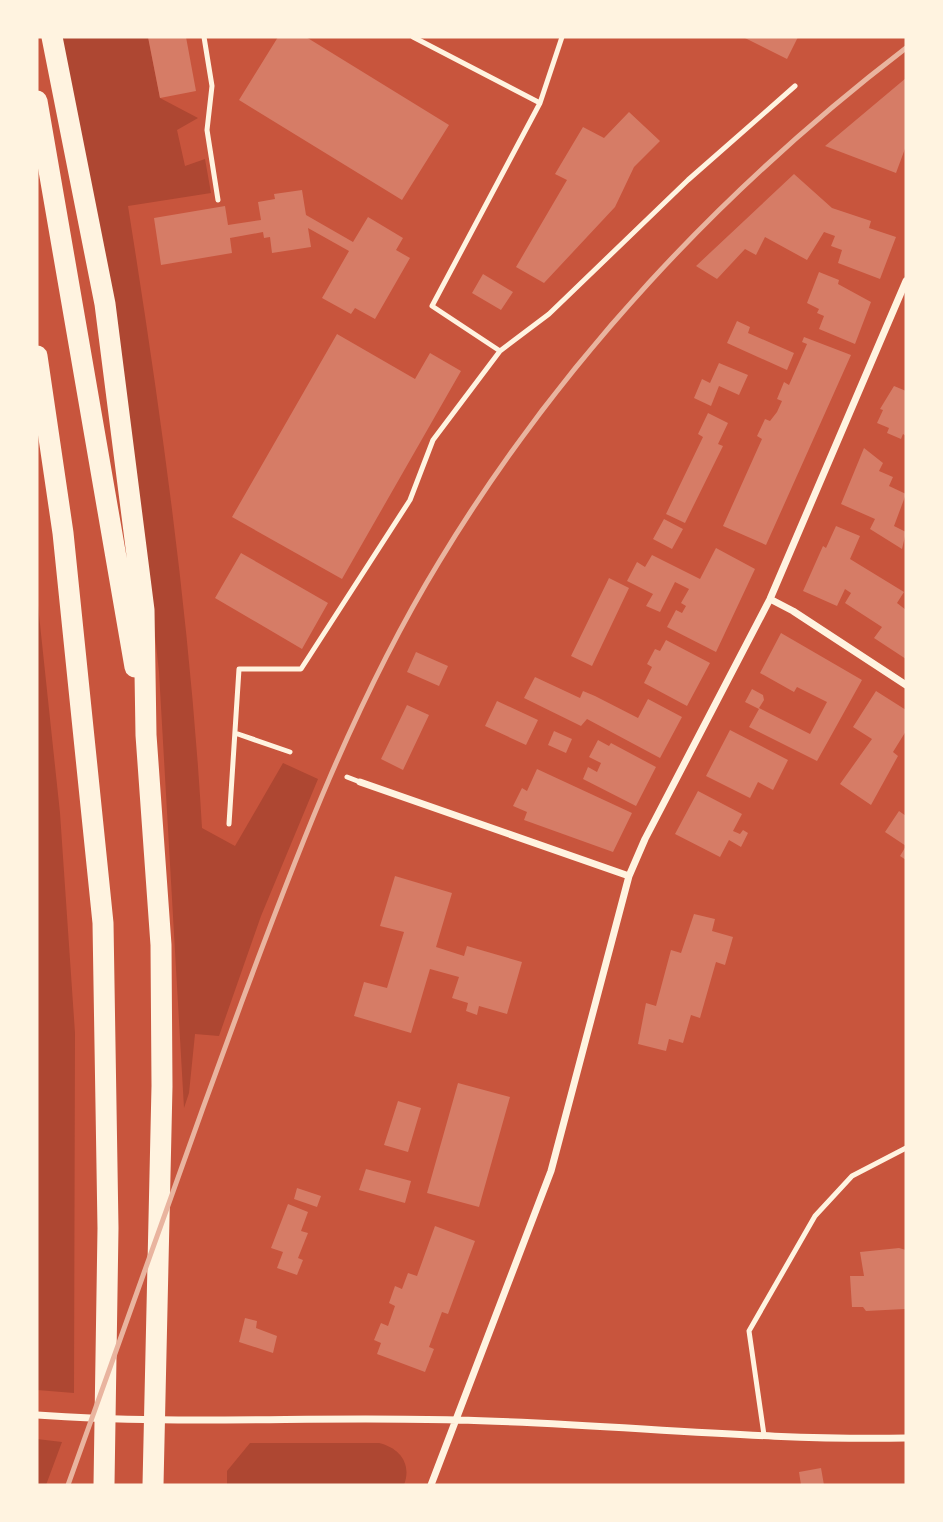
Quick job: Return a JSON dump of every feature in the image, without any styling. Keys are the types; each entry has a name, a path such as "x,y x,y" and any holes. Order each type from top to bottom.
{"highway":[{"path":"51,37 105,304 144,610 146,735 161,945 162,1086 153,1485"},
{"path":"37,101 146,735"},
{"path":"37,356 63,533 103,923 108,1228 104,1485"}],"street":[{"path":"430,1485 551,1171 629,876 645,839 770,599 906,281"},
{"path":"770,599 793,611 906,685"},
{"path":"360,782 629,876"},
{"path":"37,1415 112,1420 456,1420 764,1435 906,1438"}],"lane":[{"path":"204,37 212,86 207,130 218,200"},
{"path":"413,37 540,103"},
{"path":"500,351 432,306 540,103 562,37"},
{"path":"229,824 239,668 301,669 410,500 433,440 500,351 549,314 688,180 795,86"},
{"path":"235,733 290,752"},
{"path":"348,777 360,782"},
{"path":"764,1435 749,1331 815,1216 852,1176 906,1148"}],"shaded area":[{"path":"61,37 148,37 160,98 198,118 177,130 185,166 205,159 211,193 128,206 173,516 190,672 202,828 235,846 283,763 318,779 261,916 219,1036 195,1034 189,1093 184,1108 159,672 144,535"},
{"path":"37,596 60,813 75,1033 74,1393 37,1390"},
{"path":"37,1439 62,1442 46,1485 37,1485"},
{"path":"250,1443 379,1443 393,1449 402,1458 406,1477 404,1485 227,1485 227,1471"}],"building":[{"path":"148,37 186,37 196,91 160,98"},
{"path":"278,37 306,37 449,125 402,200 239,100"},
{"path":"743,37 798,37 787,59"},
{"path":"906,78 906,146 896,173 825,146"},
{"path":"629,112 660,141 634,167 615,207 544,283 516,267 567,180 555,174 583,127 604,138"},
{"path":"794,174 832,208 871,221 869,228 896,237 880,279 838,263 842,250 831,246 835,236 824,232 807,260 765,237 756,255 745,249 717,279 696,266"},
{"path":"302,190 306,215 353,242 368,217 403,238 396,250 410,258 375,319 355,308 351,314 322,298 349,251 308,228 311,247 272,253 270,237 264,238 263,232 230,238 232,253 161,265 154,218 225,206 228,225 261,220 258,202 275,199 274,194"},
{"path":"819,272 839,280 838,284 871,302 855,344 819,329 824,316 817,313 819,309 807,303"},
{"path":"483,274 513,292 501,310 472,293"},
{"path":"737,321 750,327 748,333 794,353 787,370 727,343"},
{"path":"337,334 415,379 430,353 461,371 342,579 232,517"},
{"path":"804,337 851,355 766,545 723,526 762,439 757,436 765,419 770,421 777,412 782,401 777,399 784,382 789,385 807,344 802,342"},
{"path":"719,363 748,375 739,395 719,386 711,406 694,398 702,379 710,383"},
{"path":"894,386 906,391 906,436 903,434 901,439 887,433 889,428 877,423 883,410 880,409"},
{"path":"708,413 728,423 718,444 723,446 685,523 666,514 703,437 698,434"},
{"path":"864,448 883,463 879,471 893,477 889,486 906,494 894,526 906,532 902,549 870,529 875,519 841,504"},
{"path":"664,519 683,529 672,549 653,539"},
{"path":"836,526 860,536 850,559 904,592 897,603 906,610 906,659 874,638 882,627 845,603 851,593 845,589 837,606 803,591 823,546 826,548"},
{"path":"716,548 755,569 716,652 667,627 676,610 682,613 686,606 681,603 689,589 675,582 660,612 646,606 653,594 627,581 637,562 645,567 652,555 700,579"},
{"path":"241,553 328,603 302,649 215,598"},
{"path":"609,578 629,588 592,666 571,656"},
{"path":"781,633 862,680 817,761 749,727 759,709 745,702 752,689 763,695 764,700 759,708 810,734 827,702 797,687 794,692 760,673"},
{"path":"666,640 710,663 687,706 644,683 652,667 647,664 655,649 660,651"},
{"path":"416,652 448,666 439,686 407,672"},
{"path":"535,677 580,698 583,691 638,718 648,699 682,717 660,758 587,719 581,726 524,698"},
{"path":"876,691 906,710 906,731 893,752 898,756 871,805 840,784 872,739 853,727"},
{"path":"497,701 538,720 526,745 485,726"},
{"path":"407,705 429,715 403,770 381,759"},
{"path":"730,730 788,760 773,790 758,782 750,798 706,776"},
{"path":"554,731 572,739 566,753 548,745"},
{"path":"598,740 609,746 611,743 656,767 636,806 583,779 588,767 597,772 601,763 589,757"},
{"path":"537,769 632,813 613,852 524,820 527,812 513,806 522,788 527,791"},
{"path":"698,791 742,814 733,831 740,834 743,830 748,833 741,847 729,840 720,857 675,834"},
{"path":"899,811 906,816 906,846 885,832"},
{"path":"906,846 906,860 900,856"},
{"path":"395,876 452,893 436,947 464,956 467,946 522,962 507,1014 479,1006 477,1015 466,1011 468,1003 452,998 459,977 430,969 411,1033 354,1016 364,982 387,988 404,932 380,926"},
{"path":"694,914 715,919 712,931 733,937 725,965 716,962 700,1018 691,1015 683,1043 669,1039 666,1051 638,1044 646,1003 656,1006 671,950 681,953"},
{"path":"458,1083 510,1097 479,1207 427,1193"},
{"path":"398,1101 421,1108 408,1152 384,1145"},
{"path":"366,1169 411,1181 405,1203 359,1190"},
{"path":"297,1188 321,1196 317,1207 294,1199"},
{"path":"288,1204 308,1212 301,1231 308,1233 298,1258 303,1260 297,1275 277,1268 283,1252 271,1248"},
{"path":"435,1226 475,1241 448,1314 442,1312 429,1347 434,1349 425,1372 377,1354 381,1343 374,1340 381,1323 388,1326 395,1306 389,1303 395,1286 402,1289 408,1273 417,1276"},
{"path":"899,1248 906,1250 905,1309 866,1311 863,1307 852,1307 850,1276 864,1276 860,1252"},
{"path":"245,1318 257,1321 256,1328 277,1336 273,1353 239,1342"},
{"path":"821,1468 824,1485 801,1485 799,1472"}],"railway":[{"path":"68,1485 219,1064 306,834 380,668 439,562 486,489 537,418 591,349 649,283 709,220 772,160 838,102 906,48"}]}
